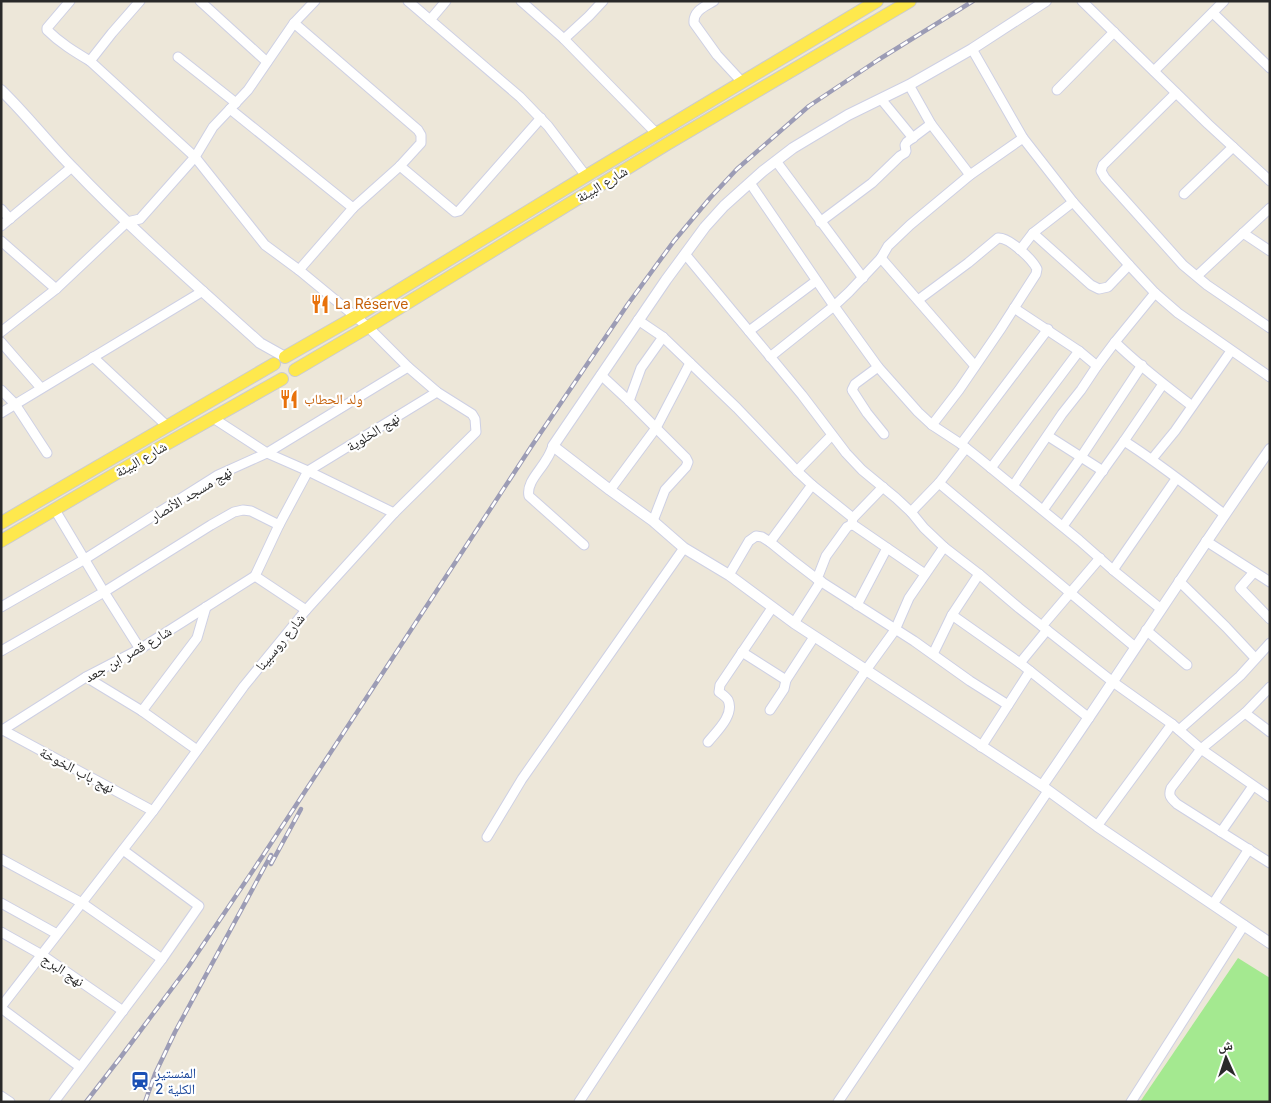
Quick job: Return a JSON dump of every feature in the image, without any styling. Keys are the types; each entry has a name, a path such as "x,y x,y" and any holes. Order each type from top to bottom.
{"main road":[{"name":"شارع البيئة","path":"1,523 274,364 278,359 285,357 355,317 656,133 877,1"},
{"name":"شارع البيئة","path":"1,541 213,418 282,379 289,378 295,370 667,144 910,1"},
{"path":"285,357 294,363 295,370"},
{"path":"274,364 273,368 276,375 282,379"}],"street":[{"name":"شارع روسبينا","path":"1,1007 153,811 244,686 306,610 394,513 476,432 475,419 472,414 437,392 408,367 368,327 299,270 264,245 195,157 90,61 70,49 47,30 70,1"},
{"path":"90,61 140,1"},
{"path":"1,332 56,289 127,222 140,218 195,157 213,127 248,90 294,24 315,1"},
{"path":"408,1 520,97 541,118 586,176"},
{"path":"430,20 446,1"},
{"path":"521,1 564,39 656,133"},
{"path":"564,39 602,1"},
{"path":"714,1 696,13 694,24 717,55 742,82"},
{"path":"584,545 529,496 530,484 547,459 553,446 638,320 705,228 724,206 763,171 824,128 909,85 972,50 1046,1"},
{"path":"1082,1 1270,181"},
{"path":"1154,70 1224,1"},
{"path":"205,3 267,62"},
{"path":"1212,13 1270,68"},
{"path":"294,24 418,130 421,135 421,143 400,166 353,208 299,270"},
{"path":"1057,90 1114,32"},
{"path":"972,50 1023,138 1073,202 1129,265 1155,293 1178,313 1270,377"},
{"path":"178,57 353,208"},
{"path":"909,85 930,124 970,175"},
{"path":"1,90 72,167 127,222 260,343 285,357"},
{"path":"1176,93 1103,165 1101,171 1105,178 1184,264 1208,285 1270,328"},
{"path":"882,99 913,138"},
{"path":"400,166 454,212 459,212 541,118"},
{"path":"820,222 872,183 905,153 907,142 930,124"},
{"path":"770,357 834,306 863,278 881,258 888,246 910,225 970,175 1023,138"},
{"path":"1184,194 1233,147"},
{"path":"776,161 863,278"},
{"path":"1,226 72,167"},
{"path":"750,183 816,281 878,367 918,412 932,425 964,446 1063,526 1161,609"},
{"path":"1020,250 1033,233 1073,202"},
{"path":"1197,276 1270,208"},
{"path":"1,209 10,219"},
{"path":"1033,233 1091,285 1099,289 1108,287 1129,265"},
{"path":"1243,233 1270,251"},
{"path":"918,300 998,238 1005,239 1020,250 1037,269 1036,274 1000,330 959,390 932,425"},
{"path":"1,241 56,289"},
{"path":"685,254 802,395 846,453 862,470 911,512 924,528 944,547 1113,682 1175,727 1201,749 1270,797"},
{"path":"881,258 975,366"},
{"path":"749,331 816,281"},
{"path":"1,413 203,291"},
{"path":"1013,486 1097,366 1155,293"},
{"path":"1014,308 1079,350 1097,366"},
{"path":"638,320 663,337 737,408 796,471 855,526 925,574"},
{"path":"911,512 939,483 1048,329"},
{"path":"629,400 641,368 663,337"},
{"path":"1115,342 1163,384 1192,406"},
{"path":"260,343 274,364"},
{"path":"2,344 41,388"},
{"path":"991,468 1079,350"},
{"path":"1152,459 1175,431 1231,351"},
{"path":"93,357 167,426"},
{"path":"610,490 656,428 690,363"},
{"path":"1043,510 1142,365"},
{"name":"نهج مسجد الأنصار","path":"1,607 85,558 218,475 267,453 408,367"},
{"path":"878,367 855,384 852,390 884,434"},
{"path":"601,375 629,400 688,462 686,467 665,490 653,521"},
{"path":"1063,526 1163,384"},
{"path":"1,390 15,404 47,453"},
{"name":"نهج الخلوية","path":"308,471 437,392"},
{"path":"213,418 267,453 394,513"},
{"path":"796,471 832,435"},
{"path":"1048,436 1102,471"},
{"path":"1124,441 1152,459 1224,514"},
{"path":"553,446 653,521 684,548 729,575 814,637 1045,788 1097,826 1269,942"},
{"path":"838,1102 1045,788 1146,630 1270,449"},
{"path":"306,610 256,576 279,525 308,471"},
{"path":"1113,570 1176,479"},
{"path":"939,483 1135,647"},
{"path":"770,542 812,485"},
{"path":"794,623 819,580 826,556 847,528 883,487"},
{"path":"55,510 140,649"},
{"path":"1,652 104,592 234,512 251,511 279,525"},
{"path":"729,575 749,541 756,536 762,537 819,580 1008,705"},
{"path":"1206,541 1270,582"},
{"path":"579,1102 717,891 895,630 909,598 944,547"},
{"path":"487,837 522,779 684,548"},
{"path":"857,604 887,548"},
{"path":"1020,663 1071,593 1100,558"},
{"path":"1254,572 1240,588 1270,619"},
{"path":"933,654 952,615 979,574"},
{"name":"شارع قصر ابن جعد","path":"2,730 86,677 140,649 256,576"},
{"path":"1179,581 1255,658"},
{"path":"142,712 197,638 206,608"},
{"path":"708,742 728,715 729,706 727,699 720,692 720,685 772,608"},
{"path":"952,615 1020,663 1089,718"},
{"path":"1146,630 1187,665"},
{"path":"770,710 784,690 786,680 814,637"},
{"path":"1097,826 1175,727 1240,676 1270,643"},
{"path":"742,652 786,680"},
{"path":"981,747 1030,671"},
{"path":"86,677 142,712 197,750"},
{"path":"1270,687 1245,713 1201,749 1169,793 1171,799 1177,804 1270,863"},
{"path":"1245,713 1270,732"},
{"name":"نهج باب الخوخة","path":"2,730 153,811"},
{"path":"1221,832 1253,786"},
{"path":"54,1102 162,959 199,906 123,850"},
{"path":"1213,904 1249,850"},
{"path":"1,858 82,903 162,959"},
{"path":"1,903 57,934"},
{"path":"1131,1102 1244,925"},
{"name":"نهج البرج","path":"1,932 42,955 123,1011"},
{"path":"1,1007 80,1067"},
{"path":"1,1096 10,1102"}],"green space":[{"path":"1238,958 1270,978 1270,1102 1140,1102"}],"railway":[{"path":"86,1102 188,967 531,447 628,304 674,241 737,169 809,106 878,60 973,1"},
{"path":"271,864 301,809"},
{"path":"145,1102 155,1074 175,1032 271,855"}],"place":[{"name":"La Réserve","path":"320,304"},
{"name":"ولد الحطاب","path":"289,399"},
{"name":"المنستير الكلية 2","path":"140,1081"}]}
